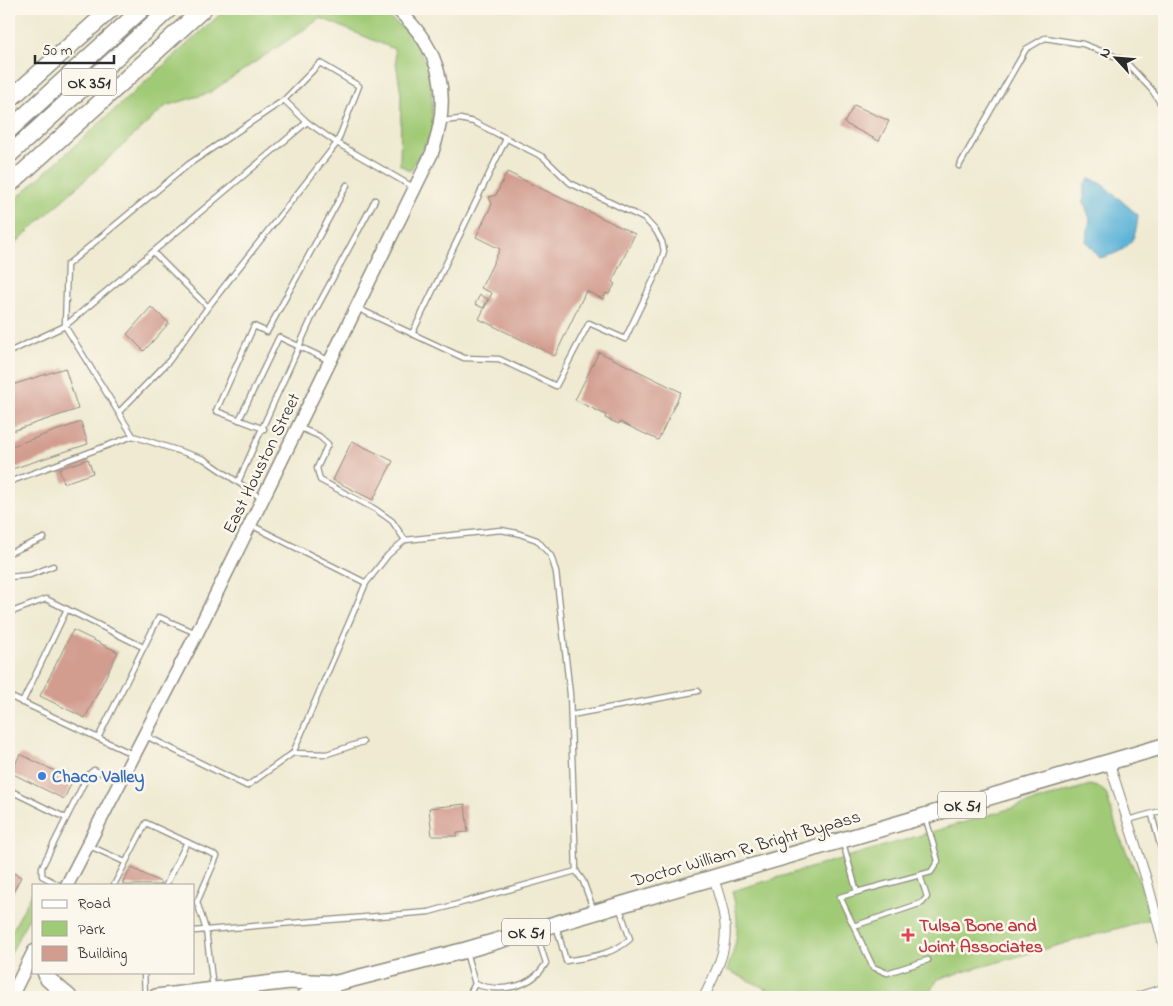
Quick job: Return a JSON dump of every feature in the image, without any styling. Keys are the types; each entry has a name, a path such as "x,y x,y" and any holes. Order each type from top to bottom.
{"highway":[{"path":"72,43 95,9"},
{"path":"9,100 111,9"},
{"name":"OK 351","path":"9,130 142,9"},
{"name":"OK 351","path":"9,155 169,9"},
{"path":"9,185 203,9"}],"main road":[{"name":"Doctor William R. Bright Bypass","path":"304,997 336,990 536,929 1164,746"},
{"path":"46,974 48,979 69,997"},
{"name":"Doctor William R. Bright Bypass","path":"156,997 219,994 290,981 336,990"}],"street":[{"name":"East Houston Street","path":"68,884 197,633 432,153 442,107 441,81 429,46 398,9"},
{"path":"1109,762 1147,881 1164,946"},
{"path":"704,997 723,956 726,939 726,920 713,877"},
{"path":"11,997 32,955"},
{"path":"1138,997 1164,990"}],"lane":[{"path":"959,166 1026,49 1045,38 1083,44 1124,60 1152,90 1164,109"},
{"path":"119,412 169,361 208,307 337,143 359,86 320,63 284,100 189,164 67,265 65,326 133,436"},
{"path":"284,100 307,122 337,143 415,188"},
{"path":"356,308 464,358 499,359 556,386 589,323 625,339 654,279 664,251 662,242 645,219 570,183 544,157 474,122 460,119 440,122"},
{"path":"9,352 65,326 307,122"},
{"path":"412,334 506,139"},
{"path":"267,332 347,185"},
{"path":"238,482 264,429 314,313 376,200"},
{"path":"152,252 208,307"},
{"path":"264,429 216,411 254,326 330,361"},
{"path":"239,420 279,337"},
{"path":"297,427 320,436 328,444 317,468 320,480 376,509 392,521 405,540"},
{"path":"9,482 133,436 204,459 262,499"},
{"path":"250,525 366,583"},
{"path":"144,736 246,786 293,753 366,583 388,555 405,540 501,530 537,540 550,556 556,572 572,715 576,871 584,881 594,912"},
{"path":"9,553 44,538"},
{"path":"9,577 30,575 53,566"},
{"path":"9,613 46,599 142,647"},
{"path":"22,703 67,610"},
{"path":"98,738 159,616 197,633"},
{"path":"572,715 698,691"},
{"path":"9,696 134,756"},
{"path":"293,753 327,754 364,742"},
{"path":"56,884 42,876 42,867 88,775 94,770 120,781"},
{"path":"9,790 66,818"},
{"path":"1127,821 1164,810"},
{"path":"1152,815 1164,860"},
{"path":"925,816 938,861 931,872 840,897 873,967 887,972 928,960"},
{"path":"114,884 146,823 218,856 197,902 206,930 219,994"},
{"path":"842,839 857,892"},
{"path":"166,884 187,842"},
{"path":"88,844 125,862"},
{"path":"195,931 429,912 576,871"},
{"path":"854,926 922,903 927,897 920,875"},
{"path":"556,924 566,961 598,955 620,948 630,938 619,905"},
{"path":"475,984 498,990 518,986 540,973 546,963 536,929"},
{"path":"466,950 475,984 468,997"},
{"path":"144,974 145,997"}],"green space":[{"path":"226,9 377,9 410,33 431,72 433,131 410,171 400,165 401,94 394,49 321,18 209,93 166,106 9,249 9,205"},
{"path":"1090,785 1100,788 1106,793 1118,833 1140,883 1151,919 938,979 927,997 783,997 727,970 734,949 737,930 732,891"},
{"path":"32,893 32,911 9,957 9,937"}],"water":[{"path":"1090,178 1103,185 1138,215 1135,233 1128,245 1117,252 1100,258 1086,241 1090,219 1084,203 1084,184"}],"building":[{"path":"854,105 889,121 879,141 844,123"},
{"path":"507,172 635,234 612,282 615,284 609,294 606,293 603,299 586,291 555,356 479,319 492,293 481,288 500,249 476,237 492,204 489,197 496,195"},
{"path":"480,295 488,299 483,308 475,304"},
{"path":"151,307 169,323 144,351 127,334"},
{"path":"599,352 681,392 658,440 620,422 619,424 605,418 606,415 575,400"},
{"path":"65,368 78,409 9,432 9,386"},
{"path":"81,422 88,444 9,470 9,447"},
{"path":"352,441 393,461 373,500 333,480"},
{"path":"88,459 93,473 64,483 59,469"},
{"path":"73,630 118,652 85,718 40,696"},
{"name":"Chaco Valley","path":"20,754 73,780 64,799 11,773"},
{"path":"465,804 468,832 457,833 457,836 432,836 429,808"},
{"path":"132,868 162,883 123,884"},
{"path":"9,871 21,877 11,896 9,895"}],"place":[{"name":"Chaco Valley","path":"42,776"},
{"name":"Tulsa Bone and Joint Associates","path":"908,935"}]}
